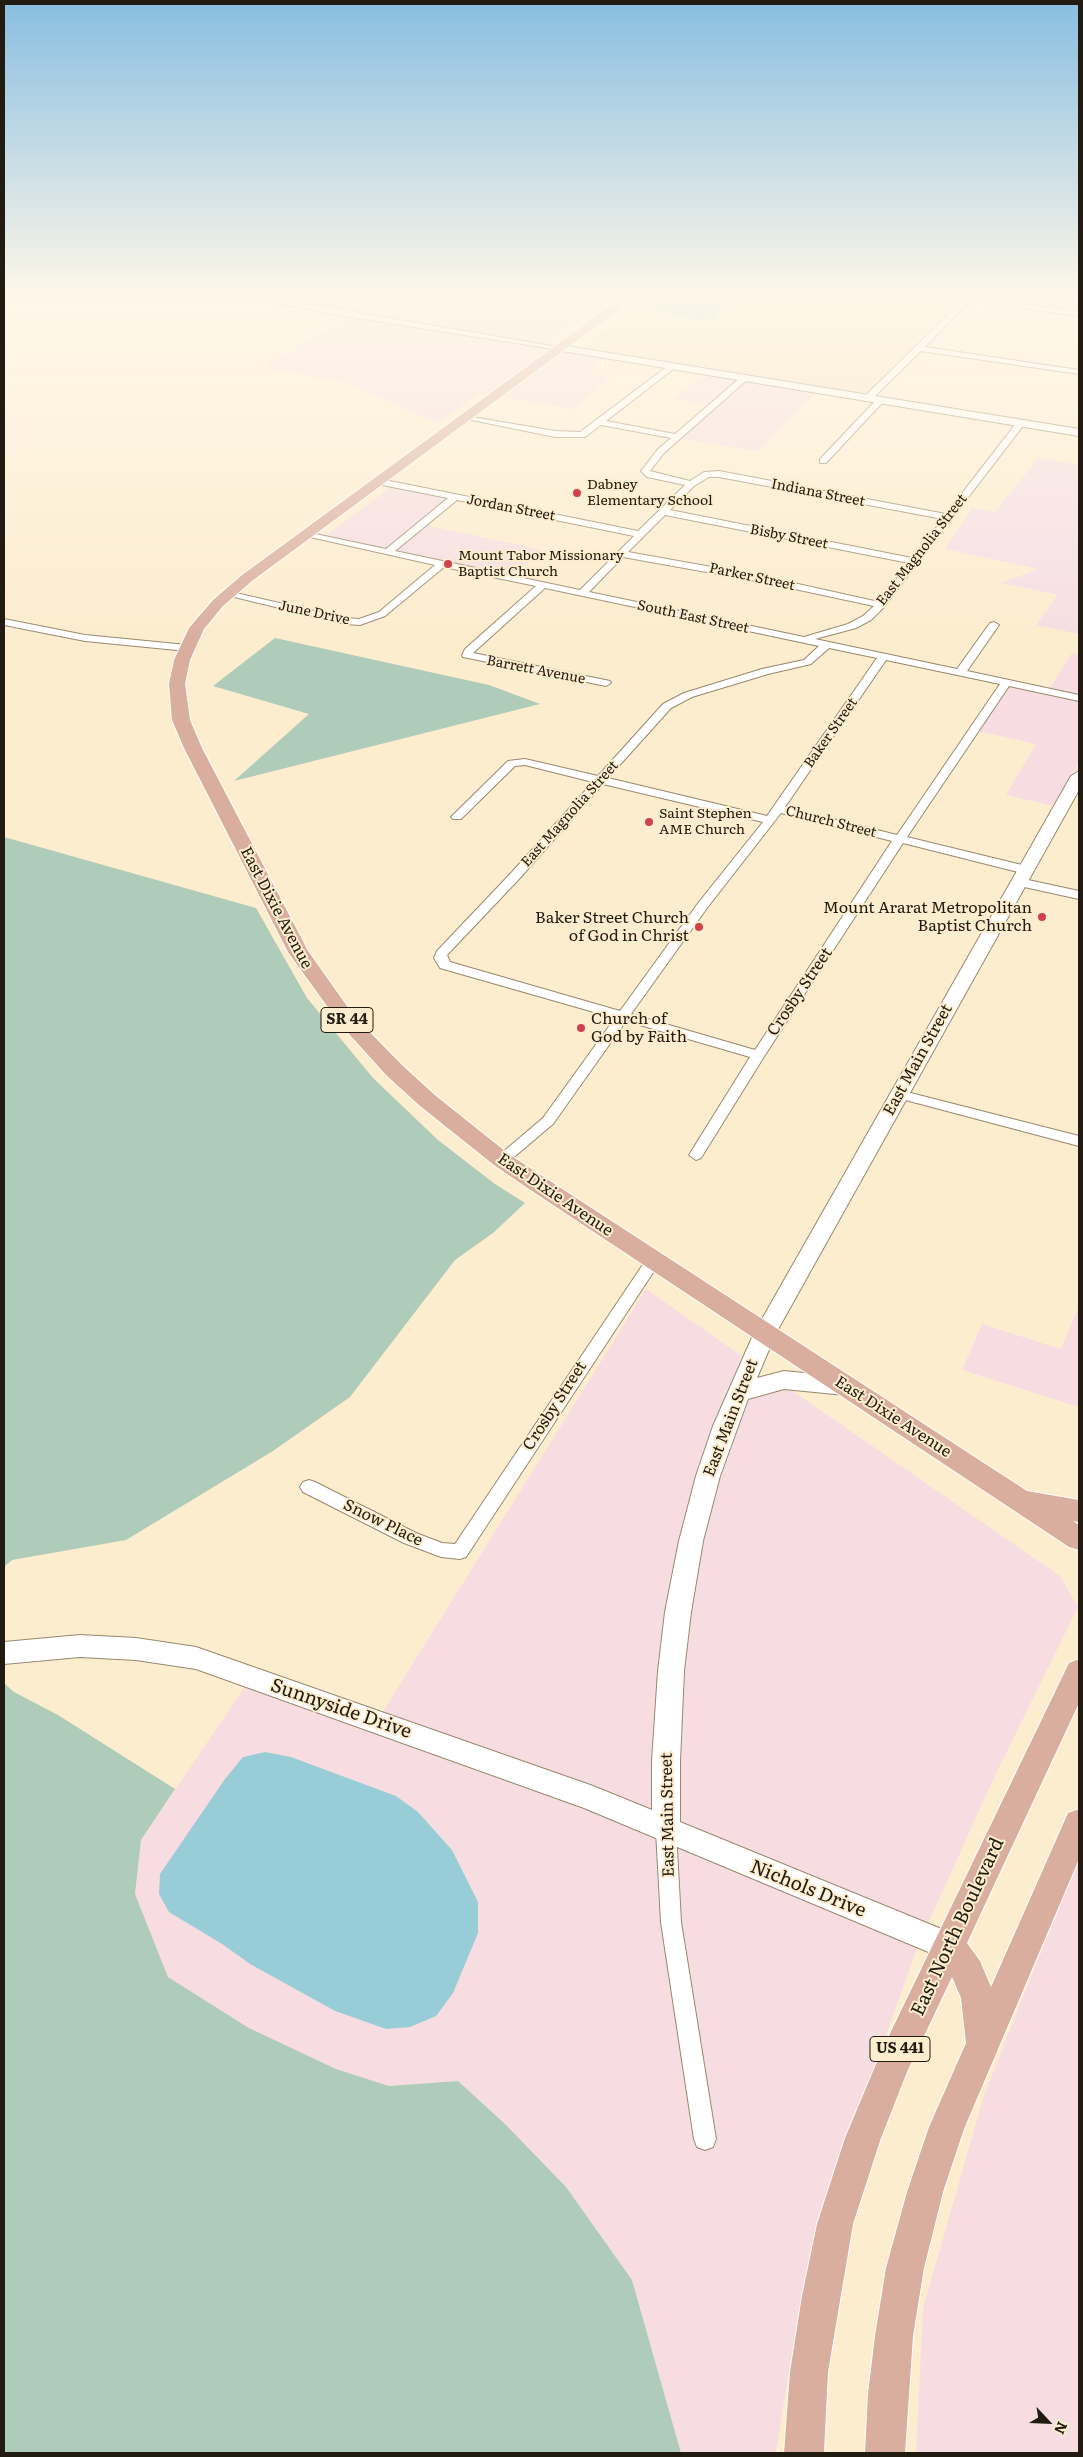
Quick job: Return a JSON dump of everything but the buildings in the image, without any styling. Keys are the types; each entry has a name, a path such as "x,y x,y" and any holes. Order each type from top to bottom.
{"main road":[{"name":"East Dixie Avenue","path":"475,412 227,594 204,619 187,648 177,684 181,720 197,756 298,952 347,1020 395,1071 428,1101 502,1160 1079,1539"},
{"path":"1018,1499 1079,1511"},
{"name":"East North Boulevard","path":"804,2453 809,2372 820,2296 835,2224 863,2138 894,2062 1079,1672"},
{"path":"885,2453 888,2394 905,2268 925,2192 947,2127 1079,1823"},
{"path":"950,1947 968,1972 978,1998 983,2045"}],"street":[{"path":"466,418 575,436 582,435 614,412"},
{"path":"691,484 650,475 645,471 654,459 706,412"},
{"path":"823,461 870,412"},
{"path":"945,412 1079,434"},
{"path":"601,422 677,437"},
{"name":"East Magnolia Street","path":"799,640 852,626 867,618 881,605 1020,424"},
{"name":"Indiana Street","path":"691,484 703,474 719,474 948,517"},
{"name":"Jordan Street","path":"380,482 642,535"},
{"path":"582,593 691,484"},
{"path":"388,552 455,497"},
{"name":"Bisby Street","path":"664,512 915,561"},
{"name":"South East Street","path":"306,535 1079,698"},
{"name":"Parker Street","path":"623,554 762,579 881,605"},
{"name":"June Drive","path":"227,594 345,621 360,622 376,618 382,614 442,564"},
{"name":"Barrett Avenue","path":"543,585 482,639 467,655 606,683"},
{"path":"4,622 85,638 187,648"},
{"path":"960,673 994,625"},
{"name":"East Magnolia Street","path":"622,1016 445,965 442,961 442,954 602,780 667,706 688,695 716,686 806,662 827,645"},
{"name":"Baker Street","path":"502,1160 548,1121 703,905 774,814 883,657"},
{"name":"Crosby Street","path":"696,1155 758,1055 899,840 1007,682"},
{"name":"Church Street","path":"457,817 498,774 512,763 525,762 602,780 899,840 1023,876 1079,895"},
{"name":"East Main Street","path":"704,2139 671,1922 666,1831 666,1761 671,1672 684,1578 708,1476 738,1394 765,1333 1079,776"},
{"path":"622,1016 758,1055"},
{"path":"899,1094 1079,1141"},
{"name":"Crosby Street","path":"460,1552 653,1260"},
{"path":"738,1394 765,1384 784,1380 845,1386"},
{"name":"Snow Place","path":"309,1487 410,1538 442,1550 460,1552"},
{"name":"Sunnyside Drive","path":"4,1653 80,1646 136,1649 196,1658 334,1705 593,1799 666,1831"},
{"name":"Nichols Drive","path":"666,1831 950,1947"}],"shaded area":[{"path":"411,412 454,412 438,423"},
{"path":"710,412 797,412 758,451 679,439"},
{"path":"1038,458 1079,465 1079,599 1001,583 1038,569 945,549 972,508 995,512"},
{"path":"391,487 454,498 425,525 542,550 512,576 324,537"},
{"path":"1058,594 1079,599 1079,634 1036,625"},
{"path":"1072,653 1079,654 1079,762 1054,806 1006,795 1036,744 977,731 1009,683 1048,691"},
{"path":"646,1289 743,1357 729,1389 724,1391 727,1395 654,1815 382,1713"},
{"path":"1079,1306 1079,1407 962,1370 982,1324 1061,1349"},
{"path":"787,1387 1060,1576 1078,1607 991,1784 927,1926 678,1825 678,1762 683,1673 689,1614 702,1543 718,1479 747,1399"},
{"path":"246,1685 589,1808 654,1837 654,1840 664,1841 918,1945 864,2098 801,2320 788,2375 776,2453 681,2453 632,2280 504,2123 458,2081 389,2086 336,2069 249,2028 168,1977 135,1894 141,1840","holes":["265,1752 291,1757 396,1796 418,1812 452,1850 478,1902 386,2029 335,2011 250,1964 222,1944 243,1758"]},
{"path":"1079,1857 1079,2453 916,2453 923,2308 984,2095"}],"green space":[{"path":"275,638 489,685 540,704 234,781 309,714 213,686"},
{"path":"4,837 256,908 307,998 373,1078 438,1140 495,1184 525,1203 493,1233 455,1260 350,1397 273,1451 126,1540 12,1560 4,1567"},
{"path":"4,1683 14,1692 58,1715 175,1789 141,1840 135,1894 168,1977 249,2028 336,2069 389,2086 458,2081 504,2123 566,2187 632,2280 681,2453 4,2453"}],"water":[{"path":"265,1752 291,1757 396,1796 418,1812 452,1850 478,1902 478,1933 453,1993 436,2016 410,2027 386,2029 335,2011 250,1964 222,1944 169,1912 159,1894 160,1874 225,1779 243,1757"}],"place":[{"name":"Dabney Elementary School","path":"577,493"},
{"name":"Mount Tabor Missionary Baptist Church","path":"448,564"},
{"name":"Saint Stephen AME Church","path":"649,822"},
{"name":"Mount Ararat Metropolitan Baptist Church","path":"1042,917"},
{"name":"Baker Street Church of God in Christ","path":"699,927"},
{"name":"Church of God by Faith","path":"581,1028"}]}
